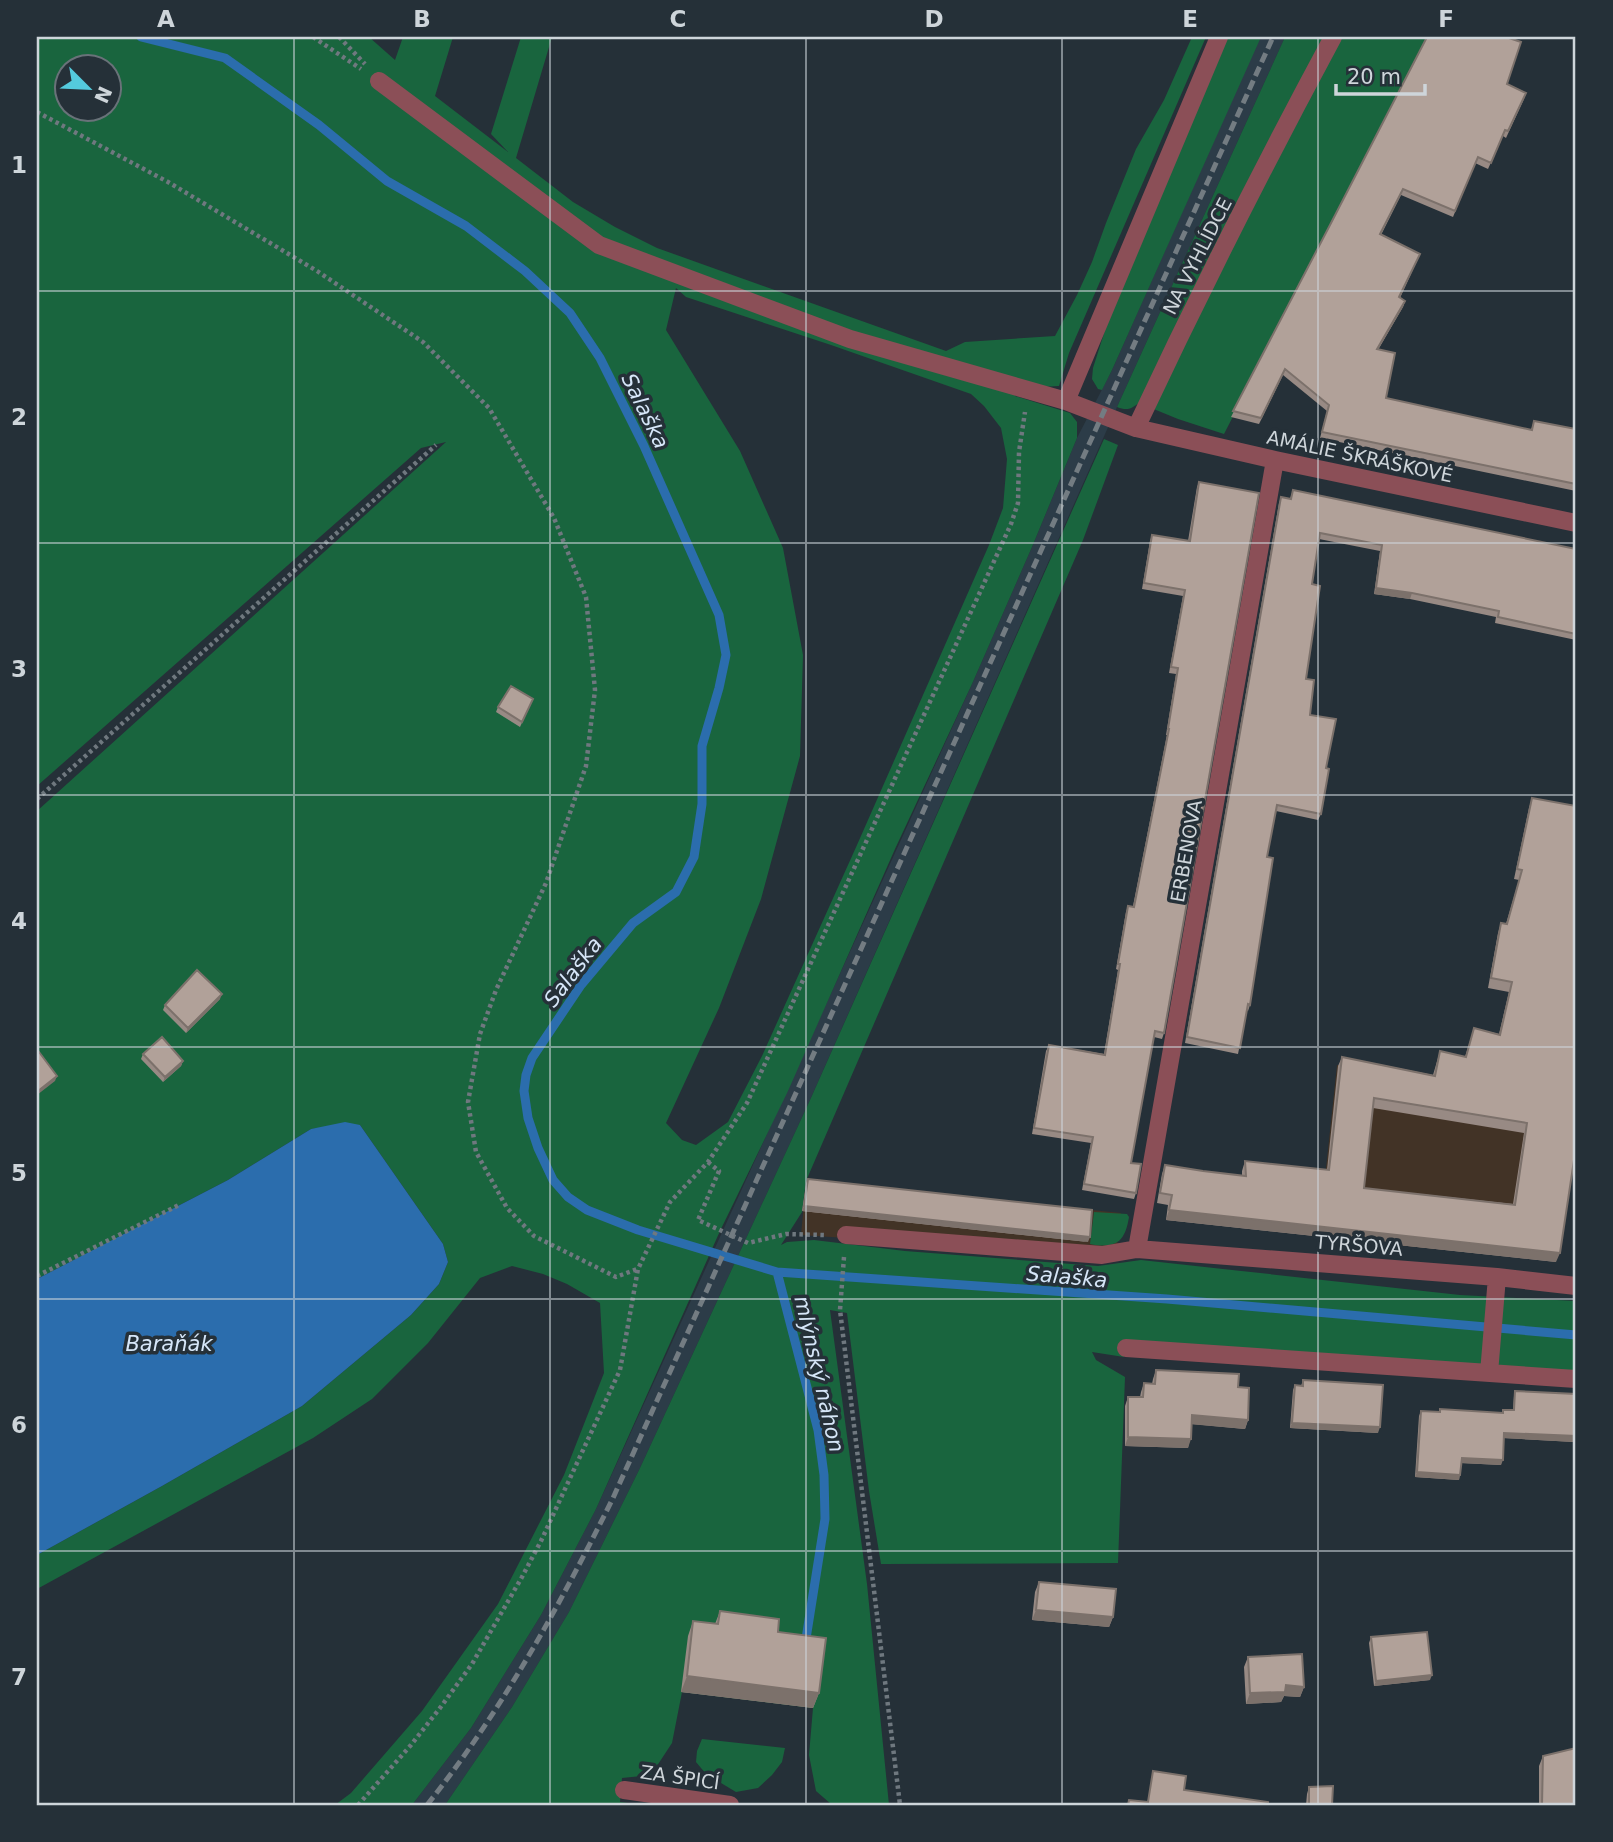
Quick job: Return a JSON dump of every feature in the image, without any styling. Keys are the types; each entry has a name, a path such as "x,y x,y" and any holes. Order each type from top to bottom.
{"street":[{"path":"1066,401 1219,37"},
{"name":"NA VYHLÍDCE","path":"1136,428 1285,125 1333,37"},
{"path":"379,81 599,245 850,339 1066,401 1136,428"},
{"name":"AMÁLIE ŠKRÁŠKOVÉ","path":"1136,428 1576,523"},
{"name":"ERBENOVA","path":"1137,1249 1275,460"},
{"name":"TYRŠOVA","path":"846,1236 1102,1255 1137,1249 1496,1277 1576,1286"},
{"path":"1489,1373 1496,1277"},
{"path":"1126,1348 1576,1379"},
{"name":"ZA ŠPICÍ","path":"624,1790 730,1805"}],"path":[{"path":"313,37 379,81"},
{"path":"339,37 379,81"},
{"path":"37,112 167,182 317,271 423,342 489,408 554,518 586,597 595,690 586,766 546,883 496,990 480,1034 468,1102 476,1152 507,1208 534,1236 616,1277 638,1269"},
{"path":"358,1805 411,1745 472,1664 541,1541 620,1370 638,1269 670,1202 708,1162 747,1103 1011,524 1018,503 1019,452 1029,390"},
{"path":"37,799 436,445"},
{"path":"708,1162 719,1171 698,1220 748,1243 786,1234 846,1236 840,1310 900,1805"},
{"path":"37,1276 181,1204"}],"shaded area":[{"path":"1260,37 1285,37 1117,407 810,1100 640,1468 569,1612 512,1707 445,1805 412,1805 471,1728 541,1615 596,1509 972,684 1077,438 1112,370"},
{"path":"1337,1065 1576,1115 1549,1260 1397,1245 1319,1234"},
{"path":"806,1181 1121,1213 1116,1256 801,1235"}],"green space":[{"path":"37,37 369,37 395,60 403,37 453,37 435,96 508,152 491,134 521,37 552,37 516,158 573,202 657,248 946,351 965,342 1055,336 1092,262 1136,149 1164,100 1192,37 1206,37 1069,353 1059,386 1039,387 1013,380 1015,396 1070,413 1077,422 1077,438 972,684 895,849 788,1091 720,1231 596,1509 541,1615 471,1728 412,1805 335,1805 351,1793 422,1711 498,1604 564,1475 604,1373 600,1303 567,1284 512,1266 480,1278 428,1343 372,1399 313,1438 37,1589 37,1555 302,1406 411,1315 439,1284 448,1262 443,1244 360,1125 311,1129 228,1180 37,1279 37,811 446,442 421,448 37,786","holes":["676,288 686,297 971,394 1001,428 1007,459 1003,508 989,545 762,1056 728,1122 696,1145 682,1140 666,1123 719,1008 761,899 800,756 803,655 783,548 740,451 666,330"]},
{"path":"1227,37 1261,37 1112,370 1102,390 1098,389 1092,379 1093,368 1107,324"},
{"path":"1285,37 1427,37 1224,434 1139,403 1129,409 1117,407"},
{"path":"1104,439 1118,445 1083,540 806,1181 802,1212 781,1245 814,1240 905,1251 1098,1266 1141,1260 1460,1295 1576,1301 1576,1371 1125,1344 1124,1357 1092,1352 1096,1360 1125,1377 1118,1563 881,1564 847,1313 830,1310 867,1584 889,1805 831,1804 816,1791 809,1755 813,1708 682,1692 672,1743 651,1775 622,1778 620,1802 644,1805 445,1805 512,1707 569,1612 640,1468 810,1100"},
{"path":"1094,1212 1127,1214 1127,1226 1118,1242 1106,1245 1090,1244"},
{"path":"702,1739 785,1748 782,1762 758,1788 736,1792 706,1774 696,1762"}],"water":[{"name":"Baraňák","path":"345,1122 360,1125 443,1244 448,1262 439,1284 411,1315 302,1406 37,1555 37,1279 228,1180 311,1129"}],"building":[{"path":"1427,37 1506,37 1521,42 1507,84 1526,93 1508,131 1505,130 1491,163 1478,157 1455,211 1403,189 1380,234 1420,254 1399,297 1405,301 1377,349 1395,353 1386,398 1532,430 1534,421 1576,429 1576,484 1322,432 1329,405 1285,369 1261,418 1233,411"},
{"path":"1199,482 1259,493 1164,1033 1155,1031 1131,1163 1141,1164 1136,1193 1084,1184 1093,1137 1034,1128 1049,1045 1105,1055 1128,906 1134,907 1169,729 1178,668 1171,667 1185,590 1144,583 1152,535 1190,541"},
{"path":"1293,490 1576,549 1576,634 1498,617 1499,611 1376,588 1382,545 1320,533 1312,584 1320,586 1306,679 1314,680 1310,715 1336,719 1326,768 1329,769 1321,814 1277,805 1267,857 1273,858 1250,1005 1248,1004 1240,1048 1187,1037 1281,497 1291,499"},
{"path":"511,686 533,699 522,722 498,707"},
{"path":"1532,798 1576,806 1576,1147 1560,1253 1169,1210 1172,1195 1160,1193 1165,1165 1246,1176 1245,1161 1329,1170 1342,1057 1435,1076 1440,1051 1466,1057 1474,1028 1500,1035 1512,982 1491,978 1501,923 1507,924 1522,870 1517,869","holes":["1374,1098 1527,1123 1515,1205 1364,1188"]},
{"path":"197,970 222,994 188,1028 165,1005"},
{"path":"162,1037 183,1061 165,1077 143,1054"},
{"path":"39,1052 57,1076 38,1091 37,1054"},
{"path":"808,1179 1092,1210 1090,1237 804,1206"},
{"path":"1156,1370 1239,1374 1238,1387 1249,1388 1248,1420 1192,1415 1191,1439 1128,1437 1128,1397 1143,1397 1144,1383 1155,1384"},
{"path":"1303,1380 1383,1385 1380,1427 1292,1423 1295,1385 1303,1386"},
{"path":"1515,1391 1576,1394 1576,1436 1504,1433 1503,1460 1462,1458 1460,1475 1417,1472 1421,1411 1440,1412 1440,1409 1503,1413 1503,1410 1514,1410"},
{"path":"1039,1582 1116,1589 1113,1617 1036,1610"},
{"path":"720,1611 779,1619 778,1632 826,1638 819,1693 687,1676 693,1621 718,1624"},
{"path":"1427,1632 1432,1675 1376,1681 1371,1637"},
{"path":"1302,1654 1304,1687 1286,1685 1285,1692 1250,1693 1248,1657"},
{"path":"1576,1748 1576,1805 1542,1805 1543,1756"},
{"path":"1153,1771 1186,1776 1184,1790 1268,1802 1268,1805 1128,1805 1129,1800 1148,1802"},
{"path":"1333,1786 1332,1805 1309,1805 1309,1787"}],"waterway":[{"name":"Salaška","path":"141,37 225,58 319,125 387,181 466,226 525,271 570,313 600,358 644,446 719,615 726,655 702,746 702,804 694,857 676,892 633,923 581,985 532,1058 526,1075 524,1091 528,1118 538,1148 553,1180 568,1197 587,1210 638,1230 777,1272 1167,1299 1576,1335"},
{"name":"mlýnský náhon","path":"777,1272 818,1430 824,1475 825,1519 805,1645"}],"railway":[{"path":"427,1805 505,1695 572,1578 613,1498 1273,37"}]}
